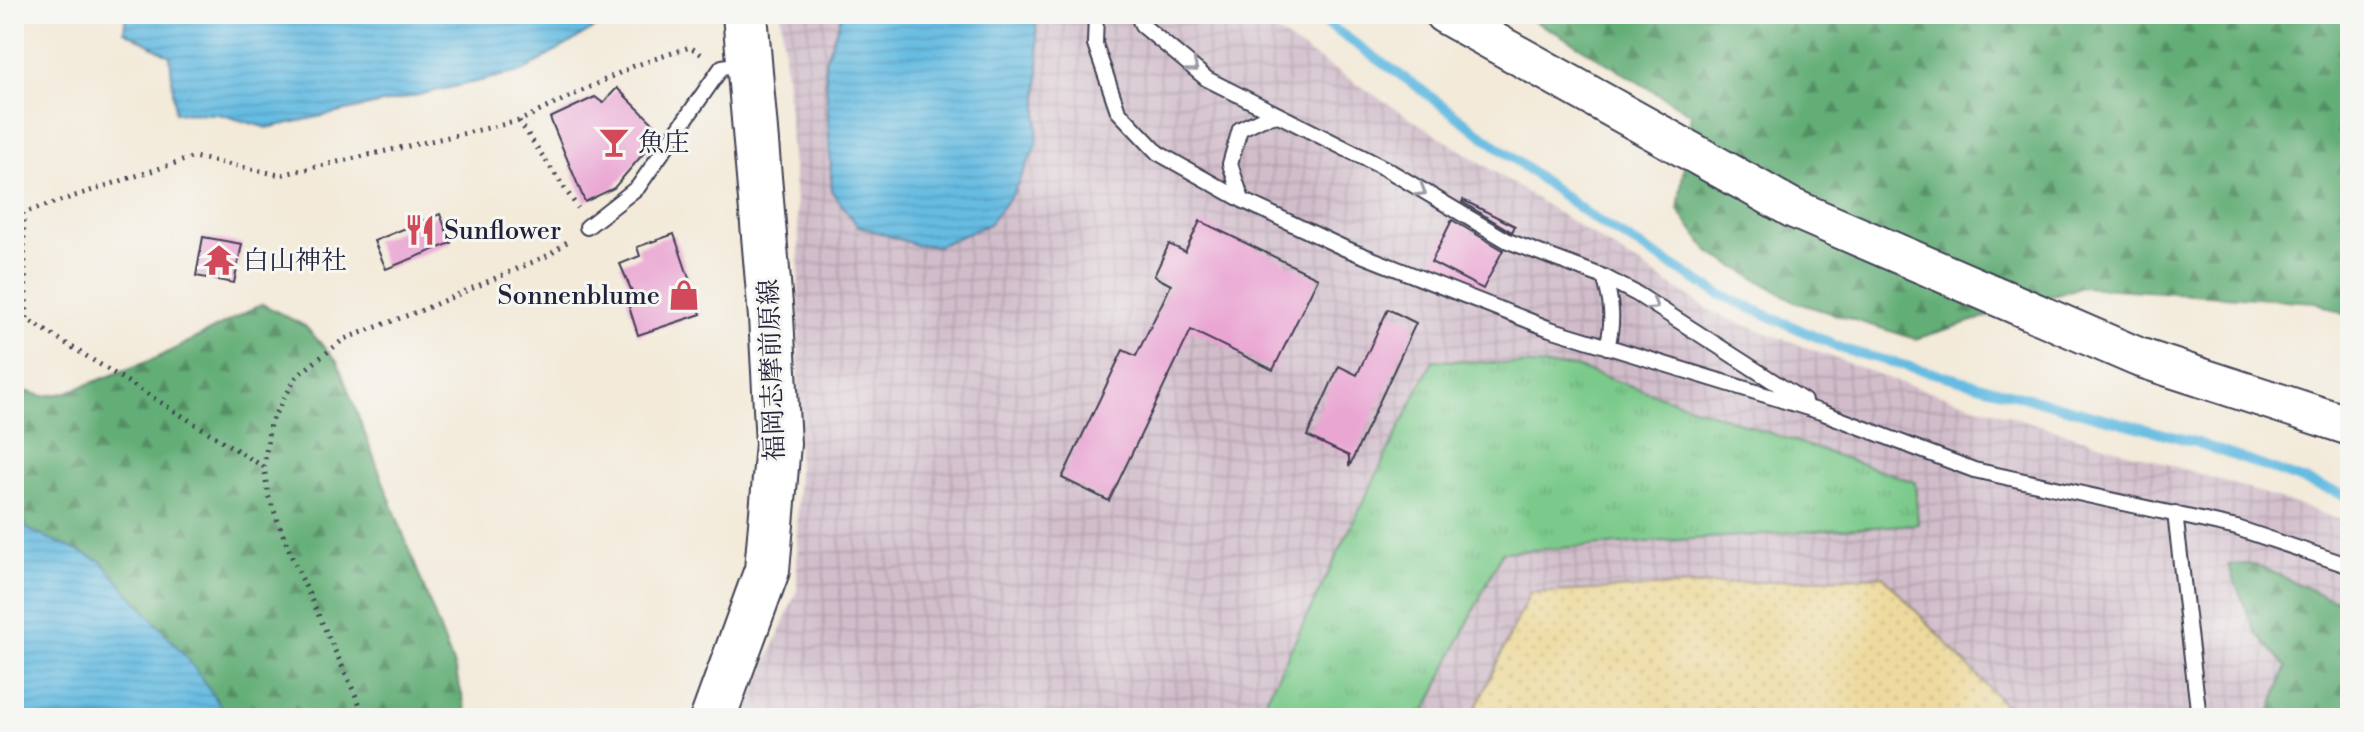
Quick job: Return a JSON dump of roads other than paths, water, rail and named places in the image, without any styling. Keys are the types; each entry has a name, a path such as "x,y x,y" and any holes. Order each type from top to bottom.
{"main road":[{"name":"福岡志摩前原線","path":"713,718 767,570 778,444 770,302 734,65 745,14"}],"street":[{"path":"1444,14 1792,208 2138,357 2350,426"}],"lane":[{"path":"1096,14 1095,44 1118,111 1158,153 1242,200 1344,248 1550,329 1821,412 1974,470 2237,528 2350,566"},
{"path":"1137,14 1142,25 1207,79 1388,170 1508,241 1604,277 1637,294 1821,412"},
{"path":"587,227 638,187 734,65"},
{"path":"1242,200 1230,164 1240,129 1263,118 1279,115"},
{"path":"1604,277 1611,298 1612,329 1607,347"},
{"path":"2175,513 2199,718"}],"water":[{"path":"126,14 618,14 523,71 267,128 219,114 175,113 170,56 124,31"},
{"path":"842,14 1035,14 1039,61 1037,144 1013,193 989,224 938,246 917,245 858,226 832,192 825,61"},
{"path":"14,490 27,529 101,561 188,659 229,718 14,718"}],"waterway":[{"path":"1313,14 1419,88 1593,218 1721,295 1846,350 2195,442 2350,497"}],"place":[{"name":"魚庄","path":"614,142"},
{"name":"Sunflower","path":"420,230"},
{"name":"白山神社","path":"219,260"},
{"name":"Sonnenblume","path":"684,295"}]}
